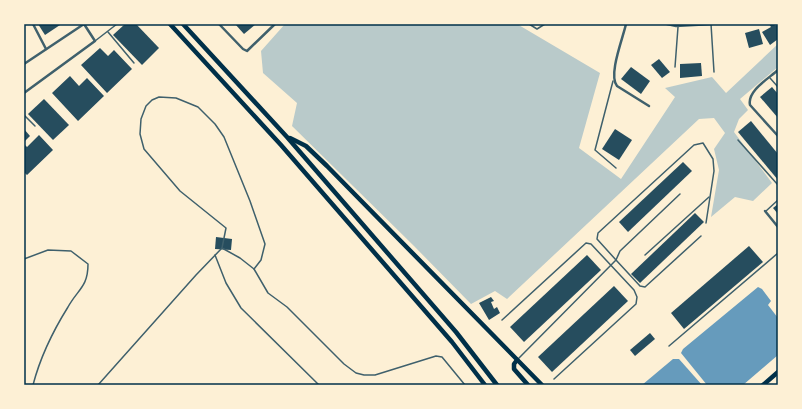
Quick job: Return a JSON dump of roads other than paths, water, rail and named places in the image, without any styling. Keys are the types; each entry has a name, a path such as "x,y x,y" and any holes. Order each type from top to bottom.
{"highway":[{"path":"170,24 281,145 470,364 485,385"},
{"path":"183,24 287,137 475,356 497,385"},
{"path":"287,137 306,146 327,166 542,385"},
{"path":"518,360 514,364 514,369 528,385"},
{"path":"763,385 778,372"}],"street":[{"path":"33,24 46,49"},
{"path":"24,64 84,24 95,41 24,93"},
{"path":"219,24 243,49 247,51 275,24"},
{"path":"626,24 613,73 613,81 617,86 649,106"},
{"path":"666,24 678,26 711,24"},
{"path":"778,70 751,94 749,100 750,105 778,136"},
{"path":"765,211 778,227"}],"lane":[{"path":"95,41 117,24"},
{"path":"529,24 537,29 545,24"},
{"path":"711,24 714,72"},
{"path":"675,67 678,26"},
{"path":"108,32 134,63"},
{"path":"770,78 778,87"},
{"path":"613,81 595,150 616,168"},
{"path":"98,385 222,248 226,228 180,191 144,149 140,134 141,119 146,106 152,100 159,97 176,98 198,107 215,124 224,137 265,244 261,260 254,269"},
{"path":"24,115 35,126"},
{"path":"738,140 778,185"},
{"path":"701,236 646,287 640,286 597,239 598,233 694,145 703,143 713,159 714,170 706,223"},
{"path":"518,360 612,266 620,251 680,194"},
{"path":"645,255 709,197"},
{"path":"765,211 778,200"},
{"path":"502,320 586,243 591,244 634,290 637,297 636,304 554,380"},
{"path":"222,248 240,258 254,269 268,293 287,307 344,364 356,373 375,375 436,356 442,357 465,385"},
{"path":"24,260 48,250 71,251 88,264 88,278 68,306 38,365 33,385"},
{"path":"669,346 778,253"},
{"path":"215,255 226,284 241,308 319,385"}],"water":[{"path":"758,287 762,289 771,301 768,305 778,318 778,355 743,385 707,385 681,353 683,349"},
{"path":"673,359 679,359 702,385 642,385"}]}
